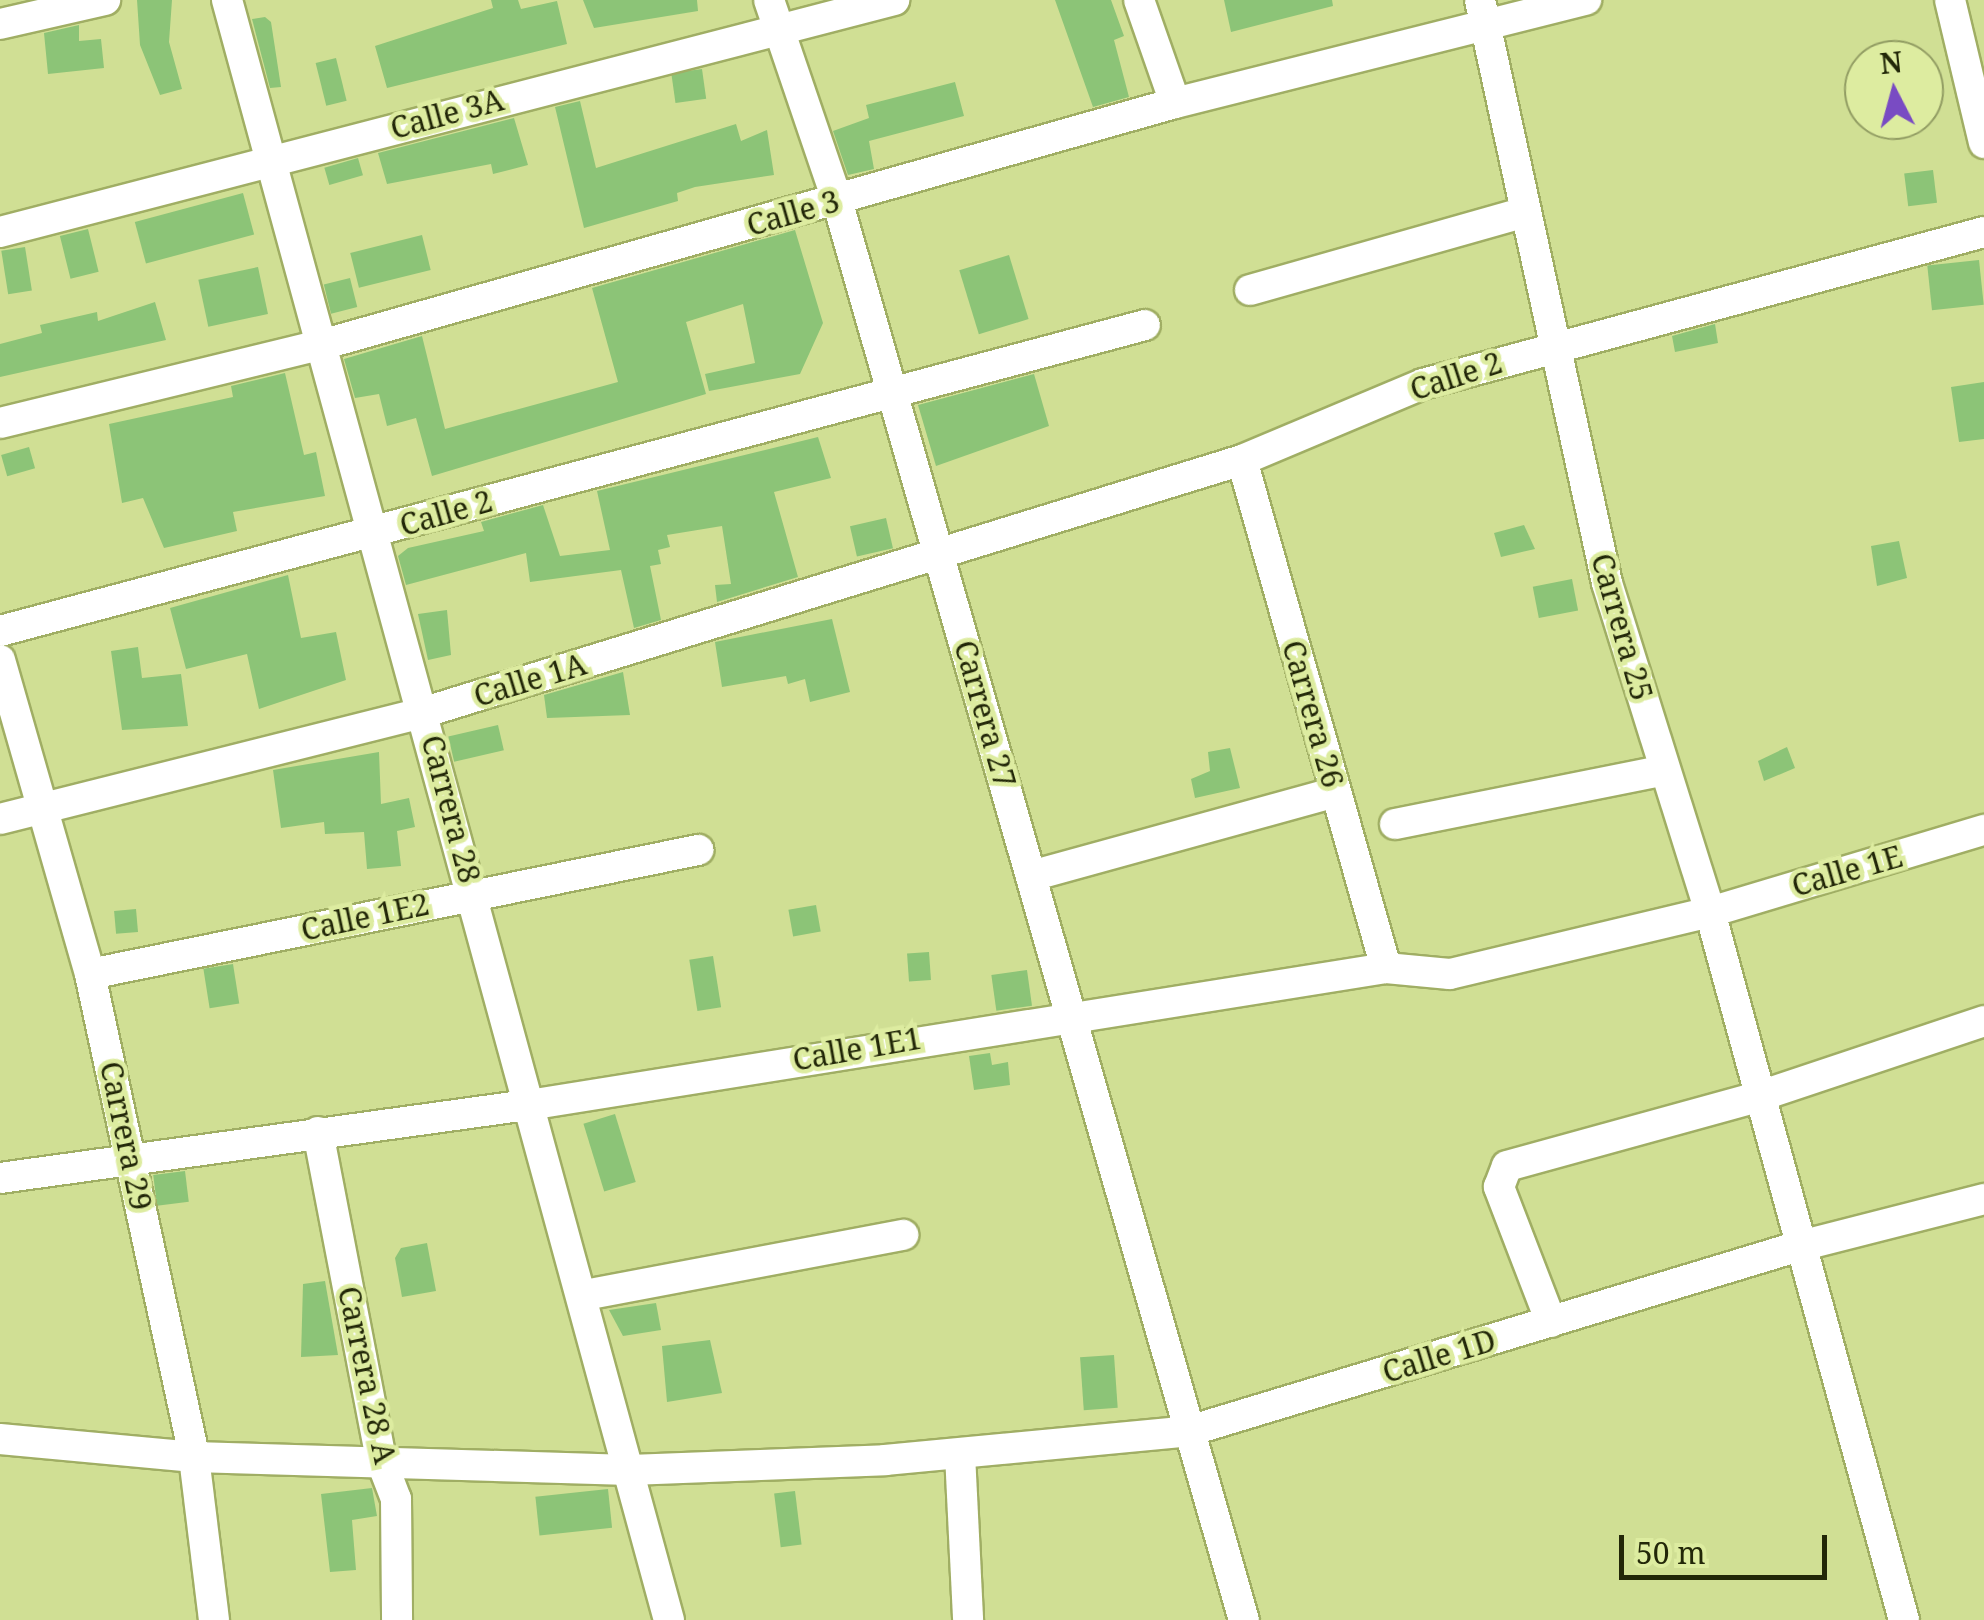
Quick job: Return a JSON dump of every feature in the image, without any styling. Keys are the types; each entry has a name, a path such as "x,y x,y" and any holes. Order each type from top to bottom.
{"street":[{"path":"0,24 105,0"},
{"name":"Carrera 28","path":"227,0 534,1104 669,1620"},
{"name":"Calle 3A","path":"0,232 273,159 773,14 894,0"},
{"path":"1138,0 1175,103"},
{"name":"Calle 3","path":"0,423 321,345 1482,12 1586,0"},
{"path":"1950,0 1984,143"},
{"name":"Carrera 25","path":"1482,12 1607,583 1710,912 1796,1247 1904,1620"},
{"name":"Carrera 27","path":"773,14 837,200 1244,1620"},
{"path":"1250,290 1525,212"},
{"name":"Calle 2","path":"941,558 1242,460 1423,384 1554,345 1984,232"},
{"name":"Calle 2","path":"0,630 375,532 890,388 1145,325"},
{"name":"Carrera 26","path":"1242,460 1386,968"},
{"name":"Calle 1A","path":"0,818 425,712 941,558"},
{"name":"Carrera 29","path":"0,660 40,811 90,974 194,1457 214,1620"},
{"path":"1395,824 1665,770"},
{"path":"1030,876 1335,792"},
{"name":"Calle 1E","path":"1710,912 1984,830"},
{"name":"Calle 1E2","path":"90,974 698,850"},
{"name":"Calle 1E1","path":"0,1178 130,1156 534,1104 1072,1012 1386,968 1450,974 1710,912"},
{"path":"1550,1322 1499,1187 1502,1171 1758,1097 1984,1021"},
{"name":"Carrera 28 A","path":"318,1132 381,1460 396,1499 396,1620"},
{"name":"Calle 1D","path":"0,1439 194,1457 630,1470 885,1460 1189,1431 1796,1247 1984,1199"},
{"path":"585,1295 903,1234"},
{"path":"960,1454 968,1620"}],"building":[{"path":"137,0 172,0 169,42 182,89 160,95 140,45"},
{"path":"491,0 518,0 521,9 557,1 567,44 387,88 375,46 493,8"},
{"path":"583,0 697,0 698,11 594,28"},
{"path":"1055,0 1111,0 1124,36 1114,40 1129,97 1093,107"},
{"path":"1224,0 1332,0 1333,6 1231,32"},
{"path":"265,17 271,22 281,87 270,88 252,19"},
{"path":"79,25 79,41 101,39 104,68 48,74 44,33"},
{"path":"336,58 347,101 326,106 316,63"},
{"path":"702,69 706,99 675,103 671,73"},
{"path":"955,82 964,116 869,141 874,169 848,175 833,131 869,118 866,105"},
{"path":"580,101 596,168 736,124 741,141 767,130 774,175 695,187 677,193 678,201 584,228 555,107"},
{"path":"514,118 528,165 493,174 491,164 387,184 378,153"},
{"path":"358,158 363,175 329,185 324,168"},
{"path":"1933,170 1937,203 1908,206 1904,174"},
{"path":"243,193 254,235 146,264 135,222"},
{"path":"88,229 99,272 71,279 60,236"},
{"path":"795,230 823,323 800,374 709,391 705,374 755,363 743,304 686,322 706,394 432,476 416,418 387,426 379,394 355,398 344,359 422,336 445,429 618,382 592,288"},
{"path":"422,235 431,270 359,288 350,253"},
{"path":"25,247 32,290 8,294 1,251"},
{"path":"1009,255 1029,319 979,334 959,270"},
{"path":"1979,260 1984,305 1932,310 1927,265"},
{"path":"258,267 268,314 208,327 198,280"},
{"path":"350,278 357,307 331,314 324,285"},
{"path":"155,302 166,340 0,377 0,344 42,333 40,325 97,312 98,321"},
{"path":"1715,324 1718,343 1675,352 1672,336"},
{"path":"285,373 304,455 316,452 325,496 233,512 237,531 164,548 143,498 122,503 109,424 233,397 231,386"},
{"path":"1034,374 1049,426 936,466 918,405"},
{"path":"1984,382 1984,439 1959,442 1951,387"},
{"path":"818,437 831,478 774,492 798,577 717,602 715,585 731,584 722,526 667,535 670,547 658,550 661,564 650,566 661,620 634,628 621,570 530,582 526,553 406,585 398,556 408,548 484,531 481,522 543,505 560,556 610,550 597,491"},
{"path":"29,447 35,468 7,476 1,455"},
{"path":"886,518 893,548 857,557 850,526"},
{"path":"1524,525 1535,549 1501,557 1494,533"},
{"path":"1899,541 1907,578 1877,586 1871,546"},
{"path":"288,575 301,638 336,632 346,680 259,709 247,654 186,669 170,608"},
{"path":"1572,579 1578,610 1539,618 1533,587"},
{"path":"447,610 451,655 428,660 418,614"},
{"path":"832,619 850,692 810,702 805,679 788,684 786,676 722,687 715,642"},
{"path":"138,647 142,678 181,674 188,726 122,730 111,651"},
{"path":"623,672 630,715 547,718 544,695"},
{"path":"498,725 504,750 454,762 448,736"},
{"path":"1787,747 1795,768 1764,781 1758,761"},
{"path":"1230,748 1240,788 1195,798 1191,779 1210,771 1208,752"},
{"path":"379,752 381,804 409,798 415,827 397,831 401,866 367,869 364,832 325,834 324,822 281,828 273,770"},
{"path":"816,905 821,932 793,936 788,910"},
{"path":"136,909 138,932 116,934 114,911"},
{"path":"929,952 931,980 909,981 907,954"},
{"path":"713,956 721,1007 697,1011 689,960"},
{"path":"233,964 239,1004 210,1008 203,969"},
{"path":"1027,970 1032,1006 996,1011 991,975"},
{"path":"990,1053 992,1065 1008,1062 1010,1085 974,1090 969,1056"},
{"path":"615,1114 636,1182 604,1192 583,1124"},
{"path":"185,1171 189,1202 157,1206 153,1175"},
{"path":"427,1243 436,1291 402,1297 395,1258 401,1248"},
{"path":"325,1281 338,1355 301,1357 303,1284"},
{"path":"656,1303 661,1330 623,1336 609,1310"},
{"path":"710,1340 722,1393 667,1402 662,1346"},
{"path":"1114,1355 1118,1408 1084,1410 1080,1357"},
{"path":"372,1488 377,1516 352,1520 356,1570 330,1572 321,1494"},
{"path":"608,1489 612,1528 539,1535 535,1497"},
{"path":"795,1491 802,1545 781,1547 774,1494"}]}
